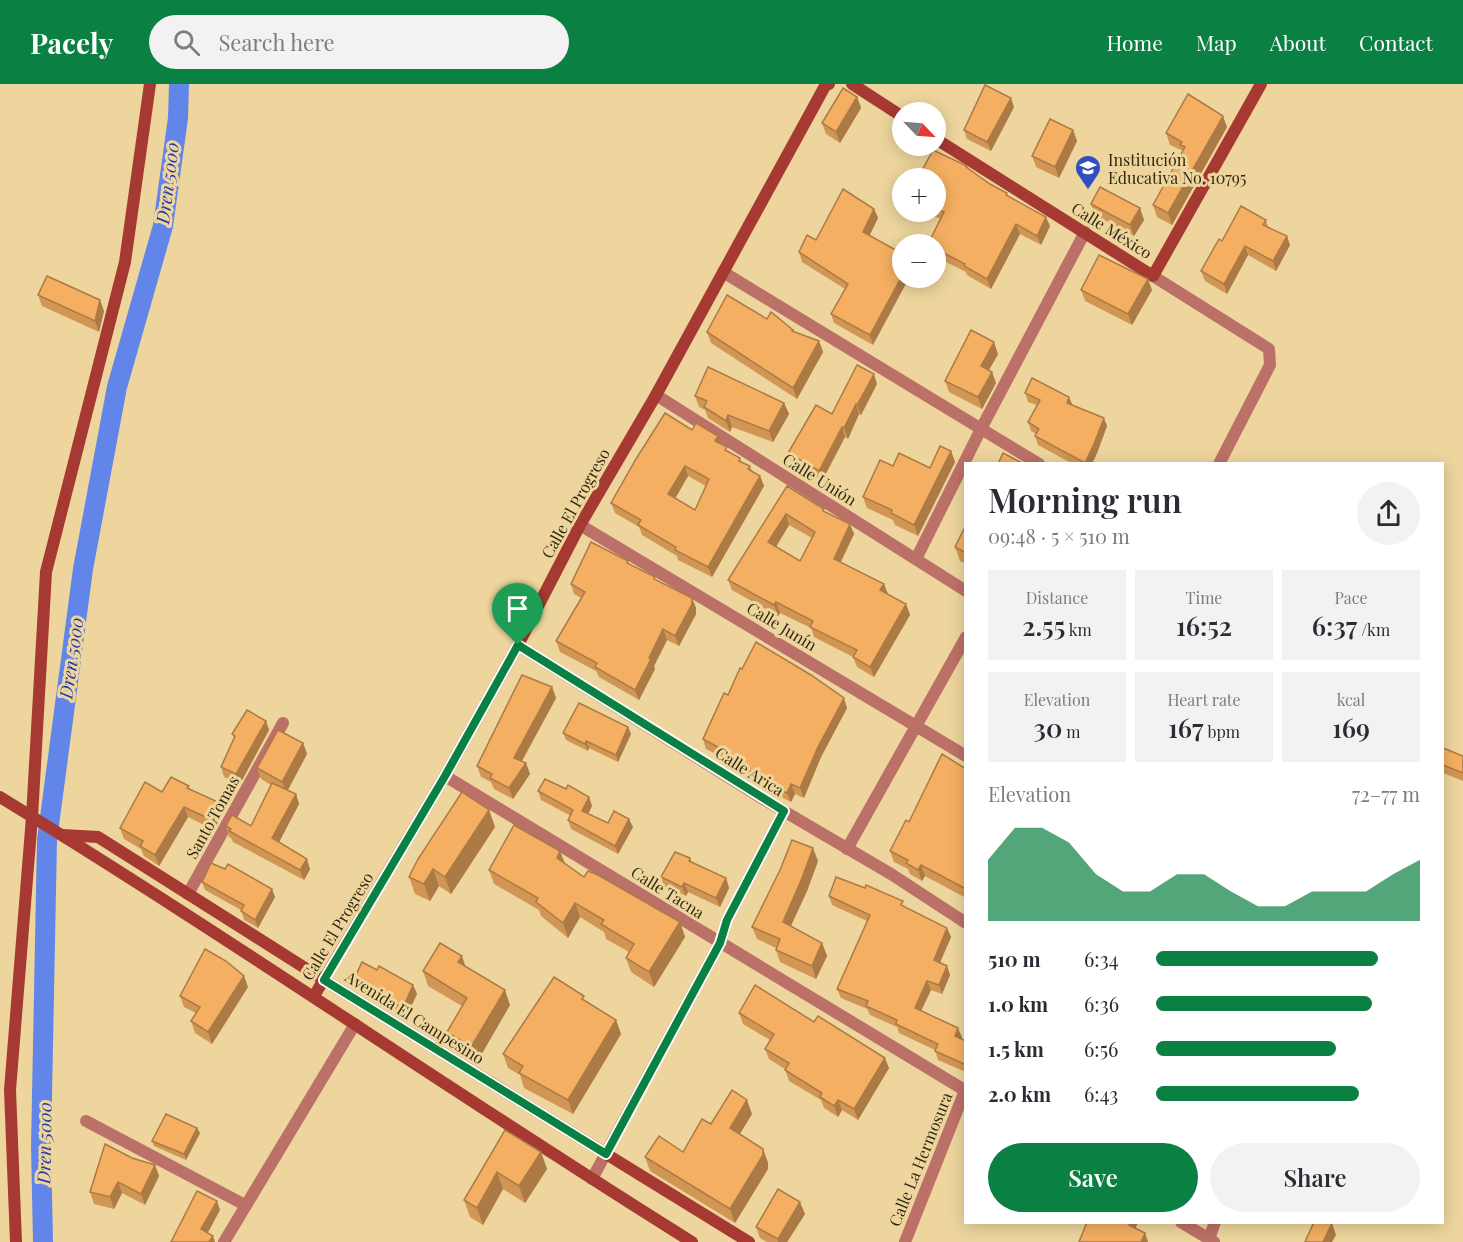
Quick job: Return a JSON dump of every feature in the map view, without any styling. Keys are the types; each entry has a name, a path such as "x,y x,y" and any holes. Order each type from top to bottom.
{"street":[{"path":"16,1242 10,1090 34,818 46,572 125,262 150,84"},
{"path":"852,84 892,110"},
{"path":"1153,276 1261,84"},
{"name":"Calle El Progreso","path":"314,996 445,776 518,645 580,525 656,395 827,85"},
{"name":"Calle México","path":"946,145 1269,350 1270,365 1220,462"},
{"path":"964,462 1085,232"},
{"path":"723,272 982,427 1036,462"},
{"name":"Calle Unión","path":"656,395 964,590"},
{"path":"916,559 964,463"},
{"name":"Calle Junín","path":"580,525 964,755"},
{"path":"847,849 964,641"},
{"name":"Calle Arica","path":"518,645 964,922"},
{"name":"Santo Tomas","path":"188,894 283,723"},
{"name":"Calle Tacna","path":"445,776 964,1089"},
{"name":"Avenida El Campesino","path":"0,797 314,996 692,1242"},
{"path":"592,1179 720,943 727,920 784,811"},
{"name":"Avenida El Campesino","path":"61,835 98,837 324,980 749,1242"},
{"path":"224,1242 355,1024"},
{"name":"Calle La Hermosura","path":"905,1242 964,1095"},
{"path":"86,1121 245,1205"},
{"path":"1184,1224 1210,1241 1214,1224"}],"building":[{"path":"985,85 1011,98 987,142 964,130"},
{"path":"843,88 857,97 836,132 822,123"},
{"path":"1188,94 1223,116 1168,213 1153,205 1185,147 1180,145 1182,142 1166,133"},
{"path":"1050,119 1073,130 1055,167 1032,156"},
{"path":"930,156 946,156 967,166 990,184 1007,193 1006,195 1046,217 1037,236 1016,224 987,279 964,266 965,264 946,254 946,234 933,234 939,222 946,222 946,168 923,168"},
{"path":"1100,187 1140,208 1130,225 1091,204"},
{"path":"843,189 874,209 863,232 892,248 892,288 895,288 870,335 831,314 848,284 799,252 807,235 816,240"},
{"path":"1241,206 1266,220 1263,225 1287,236 1273,261 1245,246 1224,284 1201,271 1219,239 1222,241"},
{"path":"1099,255 1148,279 1128,314 1081,290"},
{"path":"47,276 100,300 95,321 38,295"},
{"path":"727,295 767,319 771,312 792,331 819,341 793,388 707,332"},
{"path":"971,330 994,342 981,366 992,372 978,397 945,381"},
{"path":"857,365 874,374 819,471 788,453 816,405 832,414"},
{"path":"708,367 784,403 769,431 728,415 726,421 704,407 707,401 695,396"},
{"path":"1032,378 1069,397 1067,403 1104,418 1085,462 1035,436 1039,429 1028,422 1040,400 1025,393"},
{"path":"665,413 692,430 696,423 718,436 715,441 727,447 725,450 740,458 739,461 750,466 748,469 760,476 708,567 675,550 676,547 638,525 641,520 611,503","holes":["685,466 709,479 695,510 668,494"]},
{"path":"940,446 951,451 914,525 891,513 892,510 863,497 880,460 893,466 899,453 930,468"},
{"path":"1003,453 1020,462 999,462"},
{"path":"787,486 824,509 823,511 850,524 834,559 884,584 880,590 906,604 870,667 853,657 857,650 810,627 813,621 776,602 774,605 728,580","holes":["786,514 815,532 800,561 768,542"]},
{"path":"964,529 964,552 955,547"},
{"path":"591,542 628,561 627,563 655,577 654,579 692,598 692,604 675,636 663,629 635,690 595,667 597,663 556,641 585,592 571,584"},
{"path":"756,642 844,698 818,747 800,788 791,784 787,793 766,782 767,779 736,764 738,760 726,755 727,752 703,739 724,693 728,695 740,668 742,669"},
{"path":"522,675 552,687 514,758 526,763 509,788 490,778 492,774 477,766"},
{"path":"579,703 628,727 616,755 563,733"},
{"path":"247,710 266,721 236,774 221,767 235,736 232,734"},
{"path":"278,730 303,743 282,782 257,768"},
{"path":"1444,748 1463,756 1463,773 1444,765"},
{"path":"942,754 964,768 964,888 921,865 918,870 906,863 908,860 890,851 906,820 909,822"},
{"path":"171,777 189,786 187,788 218,802 210,819 184,807 155,855 140,846 143,841 120,828 145,782 162,792"},
{"path":"545,779 566,789 568,785 589,797 582,811 608,823 614,811 629,819 615,846 568,820 573,810 538,791"},
{"path":"272,783 296,794 272,838 307,859 300,870 229,831 231,829 226,826 232,815 251,826"},
{"path":"462,792 489,810 445,877 433,869 424,884 409,877 418,859"},
{"path":"514,825 560,851 557,858 584,877 588,871 598,875 680,922 649,972 626,958 634,944 601,924 604,920 575,903 563,923 536,902 538,898 489,870"},
{"path":"792,840 813,848 783,922 822,943 812,966 776,950 780,939 752,927"},
{"path":"675,852 726,878 716,898 684,883 682,887 661,877"},
{"path":"211,863 225,869 228,864 272,889 255,920 241,911 244,905 202,882"},
{"path":"836,877 865,888 866,885 903,901 901,905 947,928 934,960 947,966 939,985 927,981 915,1008 958,1028 955,1036 964,1040 964,1064 935,1051 938,1044 896,1024 897,1020 866,1006 868,1001 837,989 870,915 829,896"},
{"path":"440,943 462,956 458,962 505,990 471,1047 447,1032 467,998 423,971"},
{"path":"205,949 226,961 244,976 208,1032 191,1021 200,1007 180,996"},
{"path":"362,962 377,970 379,966 413,985 403,1008 354,979"},
{"path":"554,977 584,996 582,999 616,1020 568,1100 519,1073 523,1066 503,1054"},
{"path":"755,985 814,1022 818,1016 885,1058 854,1109 838,1100 834,1106 820,1097 822,1093 785,1070 789,1063 765,1049 774,1034 739,1013"},
{"path":"732,1090 747,1100 730,1128 763,1149 763,1155 730,1209 645,1157 659,1136 683,1152 702,1119 711,1124"},
{"path":"166,1114 197,1128 184,1154 152,1141"},
{"path":"505,1130 541,1152 519,1186 497,1172 477,1208 464,1200"},
{"path":"105,1144 132,1158 155,1165 141,1194 118,1182 110,1197 90,1192"},
{"path":"778,1189 800,1202 778,1239 756,1227"},
{"path":"197,1191 217,1201 201,1229 213,1236 209,1242 171,1242"},
{"path":"1086,1224 1129,1224 1145,1233 1141,1242 1079,1242"},
{"path":"1313,1224 1332,1224 1323,1242 1305,1242"}],"waterway":[{"name":"Dren 5000","path":"43,1242 41,1146 47,840 83,569 117,387 163,226 178,118 179,84"}],"place":[{"name":"Institución Educativa No. 10795","path":"1088,191"}],"route":[{"path":"518,645 784,811 727,920 720,943 606,1154 324,980 445,776 518,645"}]}
